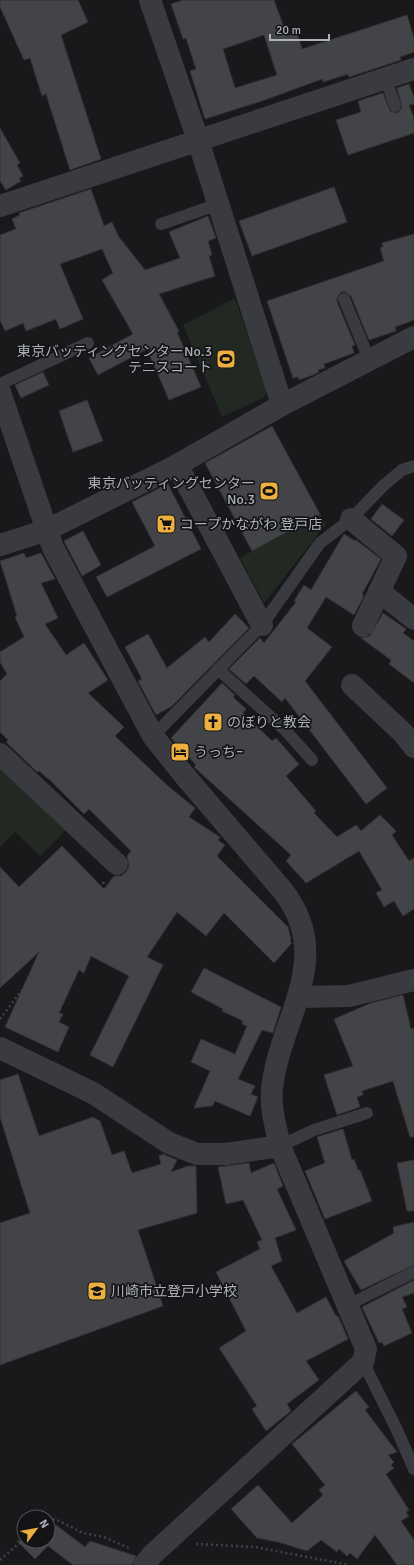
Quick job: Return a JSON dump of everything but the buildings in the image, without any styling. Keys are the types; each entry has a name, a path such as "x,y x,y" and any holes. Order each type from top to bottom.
{"street":[{"path":"150,0 198,140 282,405"},
{"path":"0,206 414,69"},
{"path":"0,545 47,530 177,465 282,405 414,337"},
{"path":"0,392 53,548 153,736 184,775 293,903 302,922 305,941 305,957 299,997 276,1062 272,1090 273,1113 280,1146 348,1304 366,1350 363,1362 148,1560"},
{"path":"177,465 262,625"},
{"path":"351,519 396,556 363,626"},
{"path":"379,591 414,619"},
{"path":"352,685 403,733 414,747"},
{"path":"0,754 117,864"},
{"path":"299,997 349,996 414,980"},
{"path":"0,1048 93,1093 169,1143 197,1154 226,1154 280,1146"}],"lane":[{"path":"386,79 395,106"},
{"path":"161,224 218,204"},
{"path":"344,299 369,359"},
{"path":"0,384 88,344"},
{"path":"153,736 262,625 320,543 351,519 383,486 402,470 414,466"},
{"path":"218,669 285,730 312,760"},
{"path":"280,1146 314,1130 367,1113"},
{"path":"348,1304 414,1272"},
{"path":"363,1362 397,1430 414,1469"}],"path":[{"path":"0,1019 85,909 184,775"},
{"path":"56,1520 83,1533 104,1537 148,1560"},
{"path":"189,1543 255,1547 349,1565"},
{"path":"0,1560 16,1546"}],"shaded area":[{"name":"東京バッティングセンターNo.3 テニスコート","path":"235,298 267,392 263,398 222,417 183,325"},
{"path":"320,514 326,524 265,602 263,601 240,558"},
{"path":"0,765 68,828 40,856 15,832 0,847"}],"place":[{"name":"東京バッティングセンターNo.3 テニスコート","path":"226,359"},
{"name":"東京バッティングセンター No.3","path":"269,491"},
{"name":"コープかながわ 登戸店","path":"166,524"},
{"name":"のぼりと教会","path":"213,722"},
{"name":"うっちｰ","path":"180,752"},
{"name":"川崎市立登戸小学校","path":"97,1291"}]}
